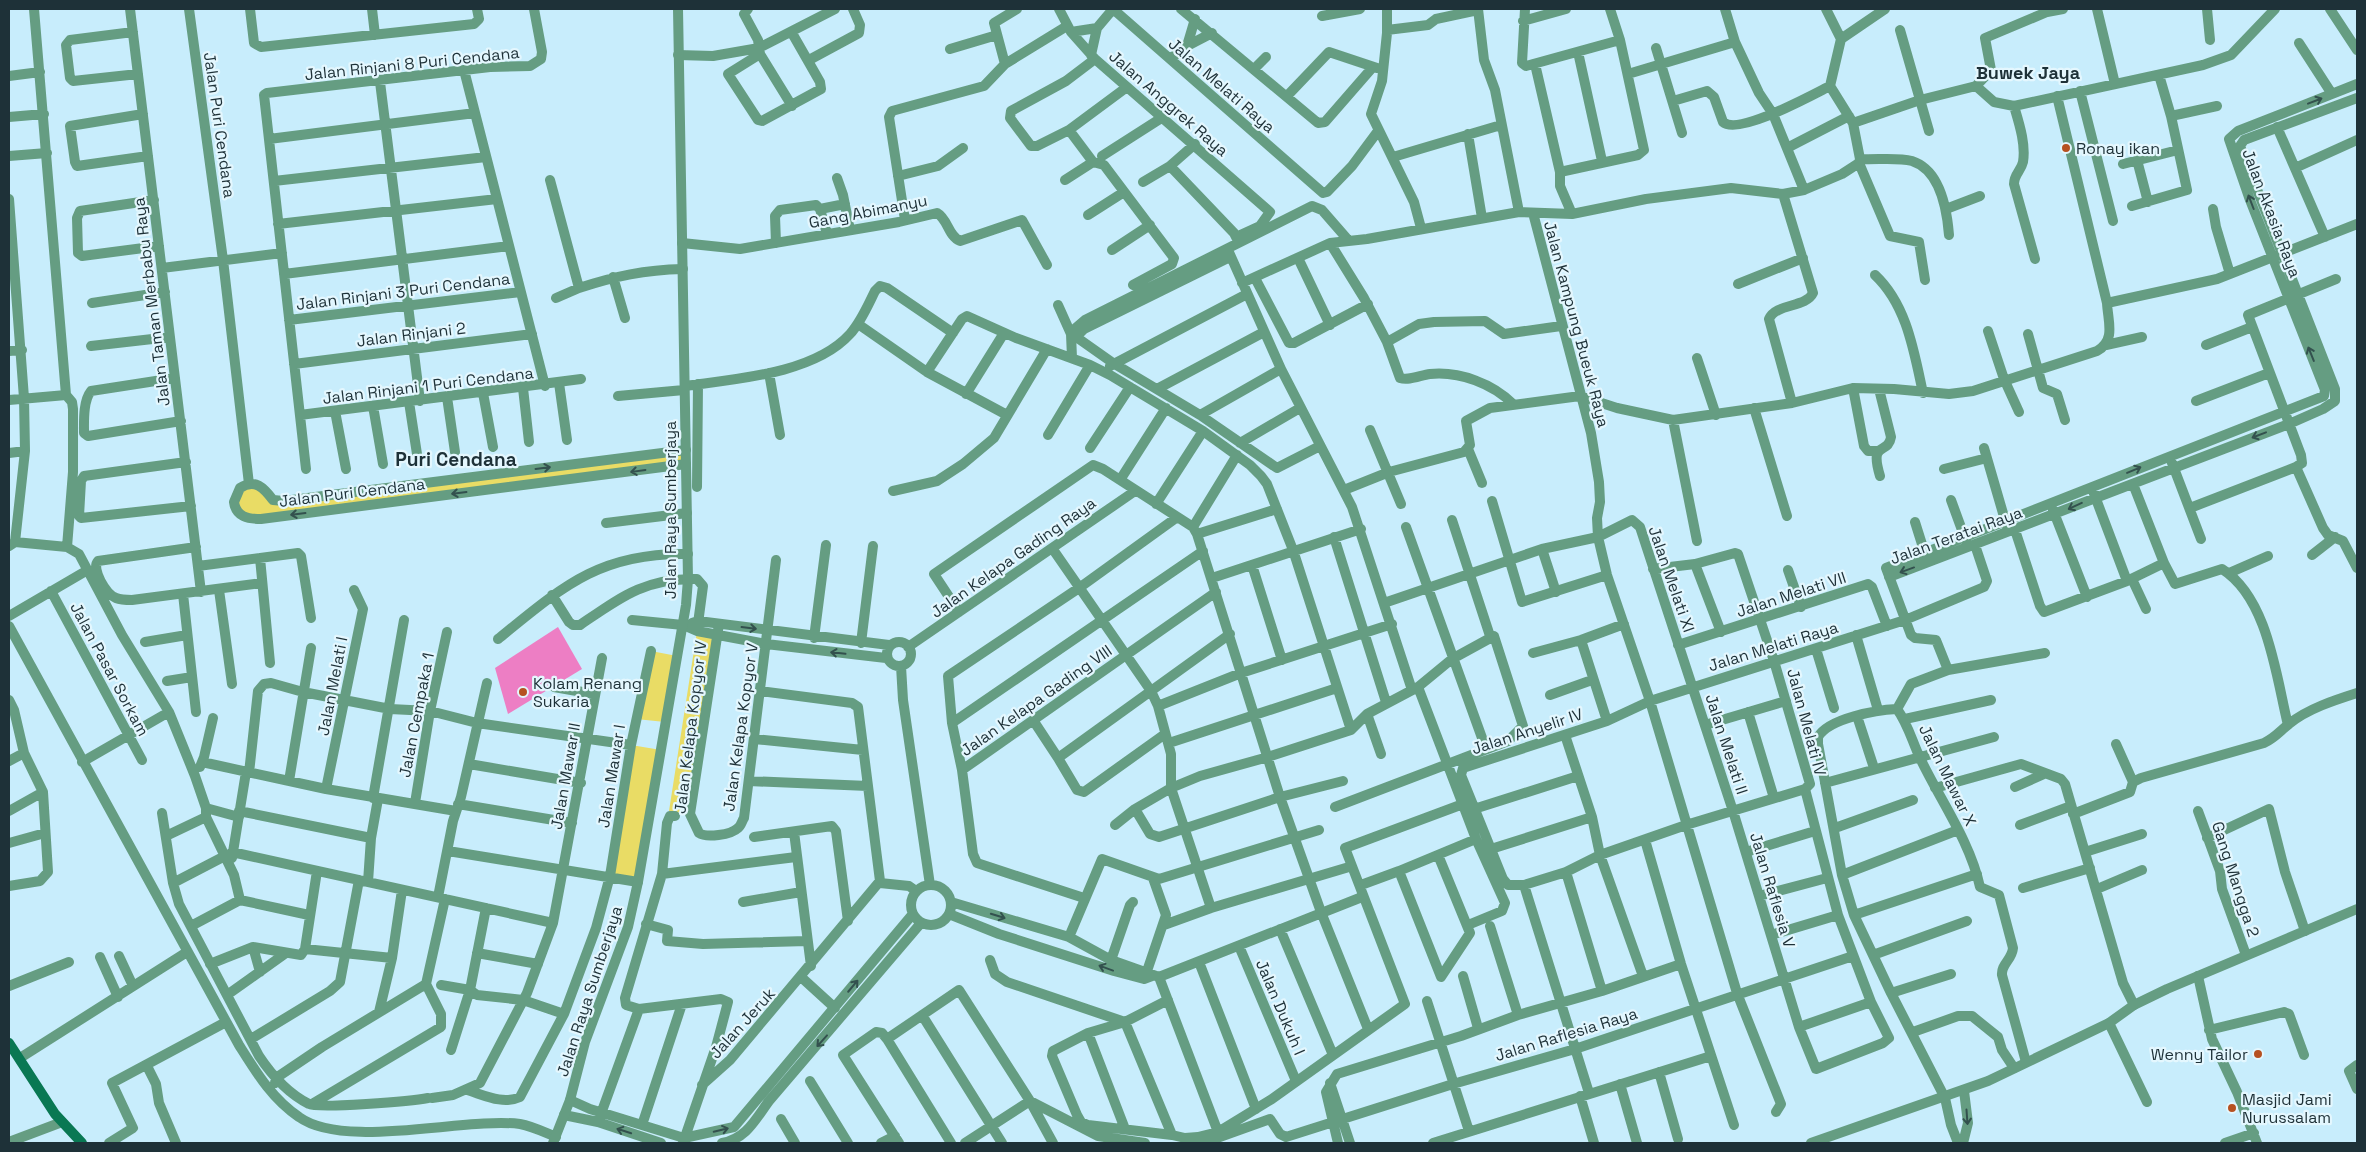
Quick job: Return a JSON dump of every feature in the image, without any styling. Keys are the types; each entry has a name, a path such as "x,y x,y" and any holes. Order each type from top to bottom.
{"main road":[{"path":"9,1043 62,1122 82,1143"}],"street":[{"path":"34,9 66,396 73,405 74,430 67,547"},
{"name":"Jalan Taman Merbabu Raya","path":"130,9 201,592"},
{"name":"Jalan Puri Cendana","path":"189,9 223,260 249,484"},
{"path":"250,9 254,43 259,46 474,24 479,19 477,9"},
{"path":"372,9 375,35"},
{"name":"Jalan Rinjani 8 Puri Cendana","path":"269,139 264,95 464,70 530,66 541,59 542,52 534,9"},
{"name":"Jalan Raya Sumberjaya","path":"554,1140 570,1100 585,1042 628,928 638,882 664,722 683,625 688,579 688,554 678,9"},
{"path":"748,9 744,14 758,40 759,51 792,106"},
{"path":"792,32 809,60 820,82 821,89 765,121 758,120 728,74 759,51 792,32 835,9"},
{"path":"809,60 859,33 860,25 853,9"},
{"path":"1006,64 994,23 1016,9"},
{"name":"Jalan Anggrek Raya","path":"1059,9 1069,29 1093,57 1127,88 1195,144 1270,212 1260,226 1238,241"},
{"path":"1113,9 1097,28 1092,42 1093,57 1066,81 1014,109 1010,113 1010,118 1027,142 1034,147 1069,130 1127,88"},
{"name":"Jalan Melati Raya","path":"1113,9 1323,193 1327,192 1352,166 1378,131"},
{"path":"1322,16 1360,9"},
{"path":"1387,9 1382,81 1370,114 1414,202 1421,228"},
{"path":"1387,30 1428,25 1436,19 1478,9 1484,60 1495,90 1519,212"},
{"path":"1525,9 1522,63 1527,66 1620,40"},
{"path":"1523,21 1566,9"},
{"path":"1560,172 1638,155 1644,150 1620,40 1610,9"},
{"path":"1725,9 1735,42 1758,93 1773,114 1804,190"},
{"path":"1826,9 1841,38 1830,86 1851,119 1860,161 1884,226 1890,236 1919,242 1925,280"},
{"path":"1841,38 1885,9"},
{"path":"1787,148 1851,119 1976,86 1991,70 1985,38 2047,12 2063,9"},
{"path":"2097,9 2115,84"},
{"path":"2207,9 2210,40"},
{"path":"1976,86 1994,102 2014,106 2203,66 2231,55 2275,9"},
{"path":"2330,9 2357,50"},
{"path":"1187,46 1188,14"},
{"path":"1188,14 1318,123 1322,123 1372,68"},
{"path":"905,220 889,117 892,111 984,86 1006,64 1069,29 1097,28"},
{"path":"1900,30 1929,131"},
{"path":"133,32 70,40 66,44 67,60 70,78 73,81 138,74"},
{"path":"1170,60 1187,46 1212,33"},
{"path":"950,49 997,35"},
{"path":"1628,74 1735,42"},
{"path":"2299,43 2332,94"},
{"path":"1656,48 1682,133"},
{"path":"678,56 712,56 759,51"},
{"path":"1287,96 1324,55 1330,52 1372,68 1383,68"},
{"path":"1578,52 1602,162"},
{"path":"1254,69 1266,57"},
{"path":"1535,64 1560,172 1560,186 1572,214"},
{"path":"464,70 545,386"},
{"path":"9,76 40,72"},
{"path":"2132,206 2187,190 2171,116 2159,75"},
{"path":"380,82 420,401"},
{"name":"Jalan Akasia Raya","path":"2335,401 2335,388 2276,255 2240,148 2242,142 2254,130 2357,84"},
{"path":"1673,101 1708,91 1714,97 1723,122 1726,125 1749,122 1773,114 1830,86"},
{"path":"2080,91 2113,221"},
{"path":"2057,96 2107,302 2109,337 2106,345"},
{"name":"Jalan Akasia Raya","path":"2254,130 2277,127 2357,98"},
{"path":"2014,106 2021,135 2023,160 2021,168 2014,176 2014,184 2035,259"},
{"path":"2171,116 2217,106"},
{"path":"306,470 269,139 475,113"},
{"path":"9,118 44,114"},
{"path":"143,114 70,126 77,166 148,156"},
{"path":"1065,180 1163,117"},
{"path":"1393,157 1501,125"},
{"path":"2277,127 2325,237"},
{"path":"1069,130 1104,165 1150,225 1174,262 1133,285"},
{"path":"1468,134 1482,218"},
{"path":"2295,168 2357,140"},
{"path":"1143,182 1170,166 1195,144"},
{"path":"898,176 938,166 963,148"},
{"path":"2123,164 2178,150"},
{"path":"9,156 47,153"},
{"path":"274,181 486,157"},
{"path":"2137,160 2148,202"},
{"path":"1860,161 1911,161 1918,165 1934,180 1946,209 1949,235"},
{"name":"Jalan Kampung Bueuk Raya","path":"1776,1112 1781,1104 1737,993 1650,700 1607,575 1598,537 1597,518 1600,502 1596,459 1533,213 1572,214 1646,199 1730,188 1783,194 1804,190 1842,174 1860,161"},
{"path":"1170,166 1238,241"},
{"path":"837,178 850,230"},
{"path":"550,180 579,288"},
{"path":"1088,215 1124,192"},
{"path":"1783,194 1803,258 1812,296 1774,313 1769,319 1792,403"},
{"path":"1946,209 1980,196"},
{"path":"278,224 497,199"},
{"path":"9,200 22,350 25,451 12,544 67,547 79,554 86,571 169,712 195,776 206,813 228,854 240,900"},
{"path":"154,200 82,210 77,218 78,253 80,256 159,246"},
{"path":"776,243 775,216 778,211 814,204 820,209 827,234"},
{"path":"820,209 845,204"},
{"path":"1320,446 1277,468 1200,415 1113,363 1079,339 1078,335 1084,329 1229,254 1238,241 1312,206 1322,210 1348,241"},
{"path":"2213,209 2217,232 2230,274"},
{"path":"1242,283 1330,243 1519,212 1533,213"},
{"name":"Gang Abimanyu","path":"682,243 740,249 939,214 954,238 960,241 1022,220 1047,264"},
{"path":"2107,302 2217,279 2357,224"},
{"path":"1112,250 1150,225"},
{"path":"1330,243 1368,304 1387,342 1401,379 1439,374 1485,383 1501,392 1514,404"},
{"path":"284,274 509,246"},
{"path":"162,268 282,253"},
{"path":"1229,254 1300,408 1344,490 1361,529 1384,603 1415,689 1505,905 1502,911 1468,925"},
{"path":"1071,332 1085,320 1229,254"},
{"path":"1298,258 1330,325"},
{"path":"1738,284 1803,258"},
{"path":"556,298 613,277 645,270 683,269"},
{"path":"1875,275 1896,299 1913,344 1923,393"},
{"path":"613,277 625,318"},
{"path":"1255,278 1289,343 1294,343 1368,304"},
{"path":"2190,508 2300,466 2302,460 2248,316 2250,312 2336,279"},
{"path":"618,396 684,388 698,384 769,373 827,353 845,339 858,324 875,291 880,286 887,288 953,333"},
{"path":"92,303 165,292"},
{"name":"Jalan Rinjani 3 Puri Cendana","path":"289,320 521,292"},
{"path":"1105,372 1113,363 1247,294"},
{"name":"Jalan Akasia Raya","path":"2293,296 2325,390 2322,398"},
{"path":"1058,304 1071,332 1072,358"},
{"path":"927,372 962,319 967,316 1004,333 1090,364 1105,372 1203,431 1261,476 1267,484 1293,550 1351,730"},
{"path":"1387,342 1419,324 1434,322 1485,322 1504,334 1561,326"},
{"path":"858,324 927,372 1007,416"},
{"path":"2206,345 2252,327"},
{"path":"1988,331 2004,379 2019,412"},
{"path":"1157,388 1264,332"},
{"path":"966,394 1004,333"},
{"name":"Jalan Rinjani 2","path":"294,364 532,334"},
{"path":"2028,334 2043,388 2057,394 2066,420"},
{"path":"91,346 170,337"},
{"path":"1482,483 1468,449 1470,445 1465,422 1486,409 1580,396 1617,408 1673,420 1792,403 1852,388 1949,394 1973,391 2004,379 2097,351 2106,345 2142,338"},
{"path":"893,491 937,481 957,468 994,438 1047,349"},
{"path":"9,351 22,350"},
{"path":"1697,358 1716,415"},
{"path":"1048,435 1090,364"},
{"path":"1200,415 1281,368"},
{"path":"769,373 780,435"},
{"path":"2196,401 2269,373"},
{"path":"175,378 93,390 89,393 84,414 84,433 88,436 180,421"},
{"name":"Jalan Rinjani 1 Puri Cendana","path":"300,415 545,386 581,379"},
{"path":"559,383 566,440"},
{"path":"697,488 698,384"},
{"path":"1090,448 1130,387"},
{"path":"523,388 528,442"},
{"path":"1852,388 1864,446 1868,451 1878,451 1889,444 1891,437 1879,389"},
{"path":"484,393 493,446"},
{"path":"9,400 66,396"},
{"path":"447,397 455,452"},
{"name":"Jalan Teratai Raya","path":"2053,510 2006,520 1924,552 1886,568 1889,577 2012,531 2169,455 2322,398"},
{"name":"Jalan Teratai Raya","path":"2093,492 2133,484 2289,424 2323,409 2335,401"},
{"path":"409,402 417,454"},
{"path":"373,406 383,464"},
{"path":"1120,480 1166,408"},
{"path":"1240,443 1300,408"},
{"path":"1754,408 1787,516"},
{"path":"335,411 346,469"},
{"path":"1673,420 1697,541"},
{"path":"1370,430 1401,504"},
{"path":"1156,504 1203,431"},
{"path":"1984,448 2006,520 2012,531 2040,606 2046,612 2130,580 2164,563"},
{"path":"1344,490 1389,472 1468,449"},
{"name":"Jalan Puri Cendana","path":"686,450 284,501 273,500 263,488 249,484 240,488 234,502 240,515 254,519 686,464"},
{"path":"9,453 25,451"},
{"path":"1878,451 1875,459 1880,476"},
{"path":"1195,531 1236,455"},
{"path":"2169,455 2202,539"},
{"path":"1944,469 1987,458"},
{"path":"186,462 84,476 81,479 79,516 82,518 191,506"},
{"path":"591,462 592,477"},
{"path":"959,612 934,574 1092,465 1103,469 1195,531 1230,634 1280,797 1321,912 1368,1029"},
{"path":"2296,467 2322,528 2328,534 2343,541 2357,568"},
{"path":"486,476 487,489"},
{"path":"2133,484 2164,563 2176,584 2220,569 2228,573 2252,600 2258,612 2288,725"},
{"name":"Jalan Kelapa Gading Raya","path":"908,646 1135,491"},
{"path":"2093,492 2130,580 2146,609"},
{"path":"1951,500 1964,536 1972,546"},
{"path":"1492,501 1522,602 1607,575"},
{"path":"1195,531 1277,509"},
{"path":"2053,510 2086,597"},
{"path":"606,523 687,512"},
{"path":"1084,898 977,863 973,854 962,770 952,723 948,680 951,673 1079,588 1176,518"},
{"path":"1336,806 1508,740 1523,726 1468,574 1452,520"},
{"name":"Jalan Melati XI","path":"1598,537 1632,520 1640,527 1692,687"},
{"path":"1915,522 1928,562"},
{"path":"1406,527 1486,749"},
{"path":"1212,578 1361,529"},
{"path":"1334,537 1386,702"},
{"path":"1384,603 1542,549 1598,537"},
{"path":"2312,555 2334,537"},
{"path":"814,638 826,544"},
{"path":"860,643 873,546"},
{"name":"Jalan Melati Raya","path":"1650,700 1905,620 1986,585 1972,546"},
{"path":"196,547 98,561 95,566 96,571 112,595 118,599 132,600 262,583"},
{"path":"1052,548 1102,622 1127,655 1151,691 1158,706 1171,754 1171,788 1186,827 1211,908"},
{"path":"1542,549 1556,592"},
{"path":"952,723 1203,551"},
{"path":"198,566 296,553 300,555 311,618"},
{"path":"498,639 552,595 579,577 615,562 674,553 688,554"},
{"name":"Jalan Melati IV","path":"1695,564 1735,553 1738,554 1774,661 1811,782 1804,789"},
{"path":"2228,573 2268,556"},
{"path":"260,558 270,663"},
{"name":"Jalan Kelapa Kopyor V","path":"734,831 744,818 776,560"},
{"path":"1654,569 1695,564 1721,632"},
{"path":"1252,565 1282,660"},
{"path":"1788,570 1801,607"},
{"path":"9,616 86,571"},
{"path":"1889,577 1913,636 1936,640 1948,670"},
{"path":"552,595 569,622 573,625 580,625 634,589 664,581 700,580 703,586 697,626"},
{"name":"Jalan Melati VII","path":"1678,645 1869,584 1873,588 1887,626"},
{"path":"219,590 232,684"},
{"name":"Jalan Melati I","path":"326,790 363,609 354,590"},
{"name":"Jalan Pasar Sorkam","path":"51,591 142,760"},
{"name":"Jalan Kelapa Gading VIII","path":"962,770 1216,592"},
{"path":"183,594 196,712"},
{"path":"251,1039 338,985 342,978 371,838 404,620"},
{"path":"632,620 697,626 719,624 767,627 814,638 889,646 896,642 902,642 908,646 910,658 901,666 892,665 886,658 766,644 717,635 697,626"},
{"name":"Jalan Kelapa Kopyor IV","path":"719,624 690,814 699,833 706,836 734,831"},
{"path":"1158,706 1241,674 1392,624"},
{"path":"1533,653 1581,640 1624,624"},
{"path":"9,626 226,1022 272,1094 300,1118 328,1128 367,1132 518,1124 554,1140"},
{"name":"Jalan Cempaka 1","path":"415,804 430,711 447,632"},
{"path":"1058,758 1230,634"},
{"path":"145,642 187,635"},
{"path":"1856,635 1878,710"},
{"path":"1115,825 1135,809 1171,788 1200,776 1268,758 1351,730 1367,714 1386,702 1415,689 1452,659 1492,636"},
{"path":"1581,640 1592,680 1607,721"},
{"path":"886,658 889,646"},
{"path":"289,781 302,692 311,648"},
{"path":"1816,648 1834,708"},
{"name":"Jalan Mawar I","path":"467,1090 498,1100 513,1100 520,1097 564,1014 596,928 610,876 631,745 650,651"},
{"path":"1958,1143 1950,1125 1945,1098 1913,1032 1891,993 1854,915 1842,875 1818,737 1827,727 1857,716 1878,710 1898,709 1911,684 1948,670 2045,653"},
{"name":"Jalan Mawar II","path":"467,1090 480,1083 523,1000 553,923 581,783 594,694 602,658"},
{"path":"901,666 903,700 930,885"},
{"path":"167,681 192,677"},
{"path":"1550,695 1592,680"},
{"path":"310,1105 441,1026 441,1014 426,984 448,851 487,683"},
{"path":"228,854 248,773 257,697 260,688 270,684 390,709 430,711 477,723 631,745"},
{"path":"554,687 594,694"},
{"name":"Jalan Melati II","path":"1692,687 1733,811"},
{"path":"1034,720 1077,790 1084,792 1167,739 1337,688"},
{"path":"760,691 855,704 858,706 880,877 908,886 916,891"},
{"path":"2133,782 2141,778 2264,743 2279,735 2288,725 2338,699 2357,693"},
{"name":"Jalan Anyelir IV","path":"1524,885 1513,886 1505,882 1461,774 1463,768 1607,721 1650,700"},
{"path":"1905,720 1992,700"},
{"path":"1705,725 1786,701"},
{"path":"9,886 36,882 46,875 43,792 24,753 10,708"},
{"name":"Jalan Mawar X","path":"1898,709 1905,720 1919,756 1958,830 1977,874 1980,887 1999,895 2009,934 2012,956 2003,966 2002,975 2026,1062"},
{"path":"82,762 169,712"},
{"path":"1748,712 1774,798"},
{"path":"1367,714 1381,754"},
{"path":"1857,716 1874,768"},
{"path":"195,776 202,762 213,718"},
{"path":"1565,736 1592,817 1600,855 1642,976"},
{"path":"1825,783 1874,768 1994,737"},
{"path":"754,739 864,750"},
{"path":"2020,825 2130,792 2133,782 2116,744"},
{"path":"9,761 24,753"},
{"path":"202,762 326,790 415,804 572,823"},
{"path":"469,764 581,783"},
{"path":"1935,788 2021,764 2044,774 2056,776 2065,784 2124,983 2134,1005"},
{"path":"2015,787 2044,774"},
{"path":"1474,809 1578,776"},
{"path":"1135,809 1153,837 1280,797 1343,780"},
{"path":"749,781 868,786"},
{"path":"1594,1143 1575,1048 1524,885 1566,872 1600,855 1686,825 1804,789 1838,915 1871,1002 1799,1027"},
{"path":"9,811 43,792"},
{"path":"1835,828 1913,800"},
{"path":"1168,1000 1125,1022 1088,1033 1053,1051 1052,1056 1081,1122 1088,1126 1125,1129 1185,1138 1198,1138 1218,1132 1256,1109 1406,1004 1362,897 1361,885 1345,848 1463,804"},
{"path":"2207,838 2269,809 2285,872 2305,931"},
{"name":"Jalan Raflesia V","path":"1733,811 1799,1027 1816,1069 1888,1040 1871,1002"},
{"name":"Gang Mangga 2","path":"2198,811 2220,871 2222,889 2246,956"},
{"path":"162,813 173,883 179,904 263,1061 276,1078 310,1105 404,1102 467,1090"},
{"path":"166,836 206,813 239,814 371,838"},
{"path":"675,816 670,816 667,823 662,874 625,998 626,1005 639,1009 721,999 728,1002 716,1047 684,1140"},
{"path":"1491,849 1592,817"},
{"path":"754,837 830,825 836,831 848,921"},
{"path":"1068,937 1102,859 1153,878 1166,878 1319,830"},
{"path":"1842,875 1958,830"},
{"path":"1746,852 1815,831"},
{"path":"794,832 811,966"},
{"path":"9,843 45,833"},
{"path":"2085,852 2142,834"},
{"path":"1361,885 1476,839"},
{"path":"1645,840 1696,1009 1734,1125"},
{"path":"448,851 563,868 638,882"},
{"path":"173,883 228,854 317,871 553,923"},
{"path":"1399,871 1441,977 1468,939 1470,933 1438,855"},
{"path":"662,874 796,857"},
{"path":"1164,925 1211,908 1349,867"},
{"path":"2023,888 2090,868"},
{"path":"2097,889 2142,870"},
{"path":"210,964 252,948 300,955 305,949 317,871"},
{"path":"1566,872 1602,991"},
{"path":"1854,915 1977,874"},
{"name":"Jalan Jeruk","path":"702,1085 730,1060 802,977 848,921 880,877"},
{"path":"1150,976 1166,915 1153,878"},
{"path":"1759,896 1827,878"},
{"path":"930,885 944,890 951,902 949,914 937,925 920,923 912,914 911,899 916,891 930,885"},
{"path":"379,1012 392,958 402,890"},
{"path":"743,902 801,892"},
{"path":"949,914 999,934 1150,976 1199,962 1362,897"},
{"path":"190,926 240,900 309,916"},
{"path":"951,902 1068,937 1111,960 1150,976 1168,1000 1218,1132"},
{"path":"1111,960 1130,905 1133,902"},
{"path":"451,1050 474,993 477,953 486,908"},
{"path":"1810,1143 1964,1091 2109,1023 2134,1005 2198,976 2357,910"},
{"path":"564,1115 600,1117 642,1125 684,1140 736,1125 912,914"},
{"path":"1771,935 1838,915"},
{"path":"1873,955 1967,921"},
{"path":"722,1143 736,1140 747,1132 769,1101 920,923"},
{"path":"646,924 668,930 667,941 703,944 807,941"},
{"path":"1490,926 1518,1014"},
{"path":"1280,929 1333,1055"},
{"name":"Jalan Dukuh I","path":"1239,946 1296,1081"},
{"path":"252,948 260,972"},
{"path":"305,949 392,958"},
{"path":"20,1058 187,952"},
{"path":"227,996 286,953"},
{"path":"477,953 538,964"},
{"path":"119,956 133,986"},
{"name":"Jalan Raflesia Raya","path":"1203,1143 1270,1119 1280,1134 1286,1137 1453,1084 1575,1048 1853,956"},
{"path":"100,957 118,997"},
{"path":"990,960 995,974 1007,982 1125,1022 1172,1135"},
{"path":"9,986 69,962"},
{"path":"1199,962 1256,1109"},
{"path":"1338,1143 1326,1092 1337,1074 1440,1043 1518,1014 1602,991 1682,964"},
{"path":"1891,993 1951,974"},
{"path":"1463,976 1478,1028"},
{"path":"2198,976 2209,1030 2218,1056 2238,1092 2256,1138 2225,1143"},
{"path":"802,977 835,1008"},
{"path":"272,1094 276,1078 322,1046 426,984"},
{"path":"441,985 474,993 523,1000 564,1014"},
{"path":"887,1039 960,990 1054,1143"},
{"path":"1427,1001 1469,1131"},
{"path":"642,1125 682,1004"},
{"path":"600,1117 639,1009"},
{"path":"2209,1030 2284,1012 2289,1014 2292,1020 2304,1054"},
{"path":"922,1016 1002,1143"},
{"path":"1913,1032 1958,1016 1972,1016 1998,1037 2002,1050 2014,1068"},
{"path":"110,1143 133,1128 112,1084 226,1022"},
{"path":"2109,1023 2147,1102"},
{"path":"881,1143 897,1140 843,1055 876,1032 882,1033 887,1039 951,1143"},
{"path":"1088,1033 1125,1129"},
{"path":"1439,1142 1711,1056"},
{"path":"2357,1065 2349,1071 2357,1089"},
{"path":"147,1066 156,1084 159,1103 176,1143"},
{"path":"1659,1072 1678,1140"},
{"path":"810,1081 848,1143"},
{"path":"1330,1083 1350,1143"},
{"path":"1620,1084 1637,1143"},
{"path":"1963,1143 1968,1123 1964,1091"},
{"path":"570,1100 600,1117 660,1143"},
{"path":"965,1143 1030,1102"},
{"path":"1030,1102 1100,1140 1145,1143"},
{"path":"781,1119 796,1143"},
{"path":"9,1142 62,1122"}],"shaded area":[{"path":"686,450 686,464 245,518 235,497 249,484 273,500"},
{"name":"Kolam Renang Sukaria","path":"558,627 582,669 508,714 495,668"},
{"path":"697,631 717,635 690,814 669,811"},
{"path":"651,651 677,656 665,722 636,719"},
{"path":"631,745 661,750 638,882 610,876"}],"place":[{"name":"Ronay ikan","path":"2066,148"},
{"name":"Kolam Renang Sukaria","path":"523,692"},
{"name":"Wenny Tailor","path":"2258,1054"},
{"name":"Masjid Jami Nurussalam","path":"2232,1108"}],"district":[{"name":"Buwek Jaya","path":"2028,73"},
{"name":"Puri Cendana","path":"456,459"}]}
